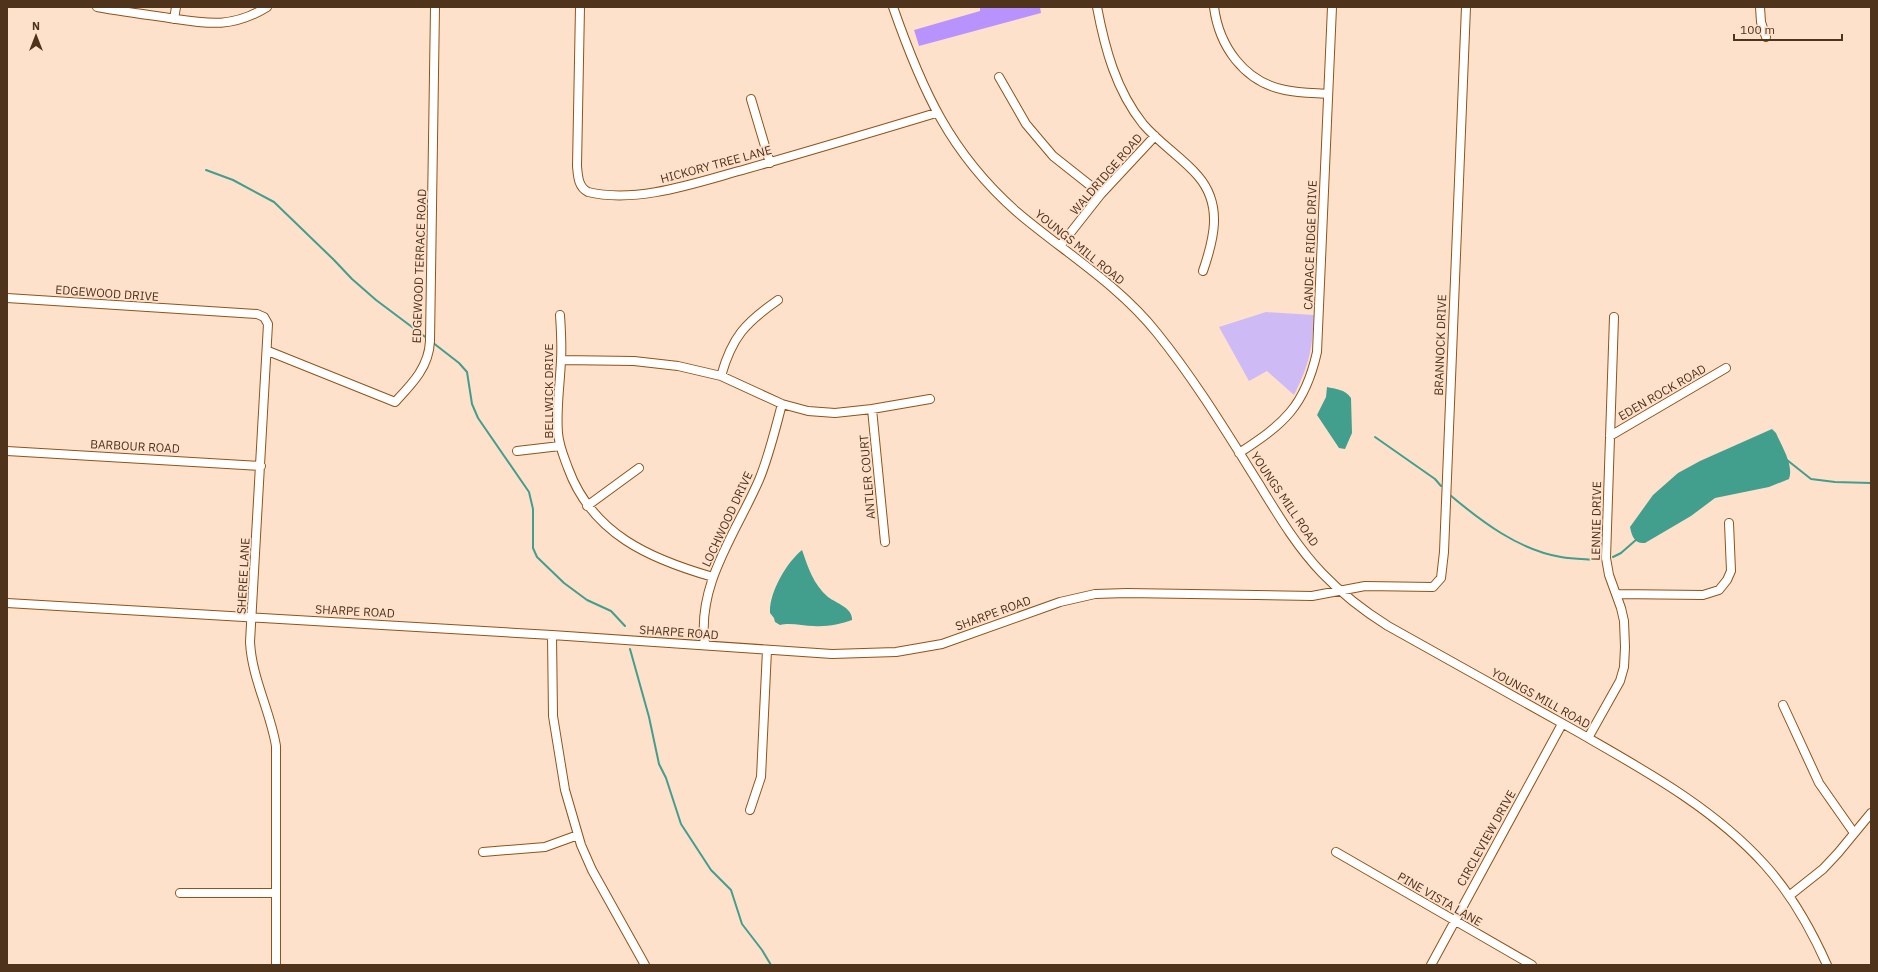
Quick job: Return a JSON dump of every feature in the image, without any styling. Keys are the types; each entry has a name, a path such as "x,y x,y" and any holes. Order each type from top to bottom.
{"street":[{"path":"97,7 199,23 219,24 235,21 267,7"},
{"path":"174,19 176,7"},
{"name":"EDGEWOOD TERRACE ROAD","path":"268,351 395,402 416,380 424,366 430,341 435,7"},
{"name":"HICKORY TREE LANE","path":"580,7 577,166 578,178 584,190 593,194 622,195 660,192 770,163 936,112"},
{"name":"YOUNGS MILL ROAD","path":"893,7 920,79 936,112 961,152 990,187 1018,213 1124,297 1155,331 1181,364 1288,530 1321,573 1360,608 1388,626 1652,774 1710,816 1764,864 1805,918 1827,965"},
{"path":"1097,7 1104,44 1119,86 1143,124 1198,176 1207,190 1213,208 1214,225 1213,243 1203,271"},
{"path":"1214,7 1216,23 1224,42 1245,69 1263,82 1284,90 1328,94"},
{"name":"CANDACE RIDGE DRIVE","path":"1239,453 1280,424 1294,409 1313,370 1317,352 1332,7"},
{"name":"BRANNOCK DRIVE","path":"1340,591 1371,586 1433,587 1438,584 1442,575 1466,7"},
{"path":"1760,7 1761,22 1766,37"},
{"path":"999,77 1026,124 1053,156 1101,194"},
{"path":"751,99 770,163"},
{"name":"WALDRIDGE ROAD","path":"1060,246 1101,194 1155,136"},
{"name":"EDGEWOOD DRIVE","path":"7,298 206,311"},
{"path":"721,376 730,347 737,337 754,316 778,300"},
{"name":"SHEREE LANE","path":"206,311 257,314 264,317 269,327 250,642 251,660 271,722 276,746 276,965"},
{"name":"BELLWICK DRIVE","path":"560,315 561,360 558,415 560,446 572,480 587,506 600,521 632,546 675,564 713,577"},
{"name":"LENNIE DRIVE","path":"1588,738 1620,681 1624,667 1624,621 1616,594 1608,575 1606,558 1614,317"},
{"path":"561,360 660,363 721,376 782,404 808,411 835,412 872,409 930,399"},
{"name":"EDEN ROCK ROAD","path":"1610,436 1726,368"},
{"name":"LOCHWOOD DRIVE","path":"705,645 703,630 704,612 713,577 765,466 782,404"},
{"name":"ANTLER COURT","path":"872,409 885,542"},
{"path":"517,451 560,446"},
{"name":"BARBOUR ROAD","path":"7,450 261,466"},
{"path":"587,506 639,468"},
{"path":"1616,594 1703,595 1719,590 1727,580 1731,571 1729,523"},
{"name":"SHARPE ROAD","path":"7,603 552,635 767,650 872,654 919,649 972,634 1060,602 1095,594 1127,593 1305,596 1340,591"},
{"path":"552,635 552,690 556,740 565,790 578,835 592,870 607,900 645,965"},
{"path":"750,810 761,777 767,650"},
{"path":"1782,705 1819,783 1854,833"},
{"name":"CIRCLEVIEW DRIVE","path":"1431,965 1562,724"},
{"path":"1789,896 1823,869 1871,813"},
{"path":"483,852 545,847 578,835"},
{"name":"PINE VISTA LANE","path":"1336,852 1532,965"},
{"path":"180,893 276,893"}],"shaded area":[{"path":"980,7 1040,7 1041,13 919,46 914,30 980,11"},
{"path":"1266,312 1314,315 1312,338 1307,365 1294,395 1267,371 1249,381 1219,327"}],"water":[{"path":"1327,387 1343,391 1351,398 1352,433 1345,449 1339,448 1317,415 1326,397"},
{"path":"1772,429 1776,433 1789,462 1789,479 1769,487 1715,498 1691,516 1645,543 1634,539 1630,527 1653,495 1678,473 1700,461"},
{"path":"802,550 806,563 818,587 828,597 847,609 852,616 852,620 833,625 819,626 792,624 780,625 775,622 770,613 770,605 775,588 785,570"}],"waterway":[{"path":"206,170 233,180 274,202 352,279 376,300 428,339"},
{"path":"432,342 459,363 467,372 472,404 478,418 529,492 533,509 533,548 537,557 564,583 587,600 611,611 625,626"},
{"path":"1375,437 1435,479 1441,486"},
{"path":"1785,461 1787,460 1811,479 1835,482 1871,483"},
{"path":"1450,495 1488,525 1530,548 1561,557 1597,560"},
{"path":"1613,557 1621,553 1637,539"},
{"path":"630,649 649,717 659,764 666,778 681,824 711,870 731,890 742,924 762,950 771,965"}]}
